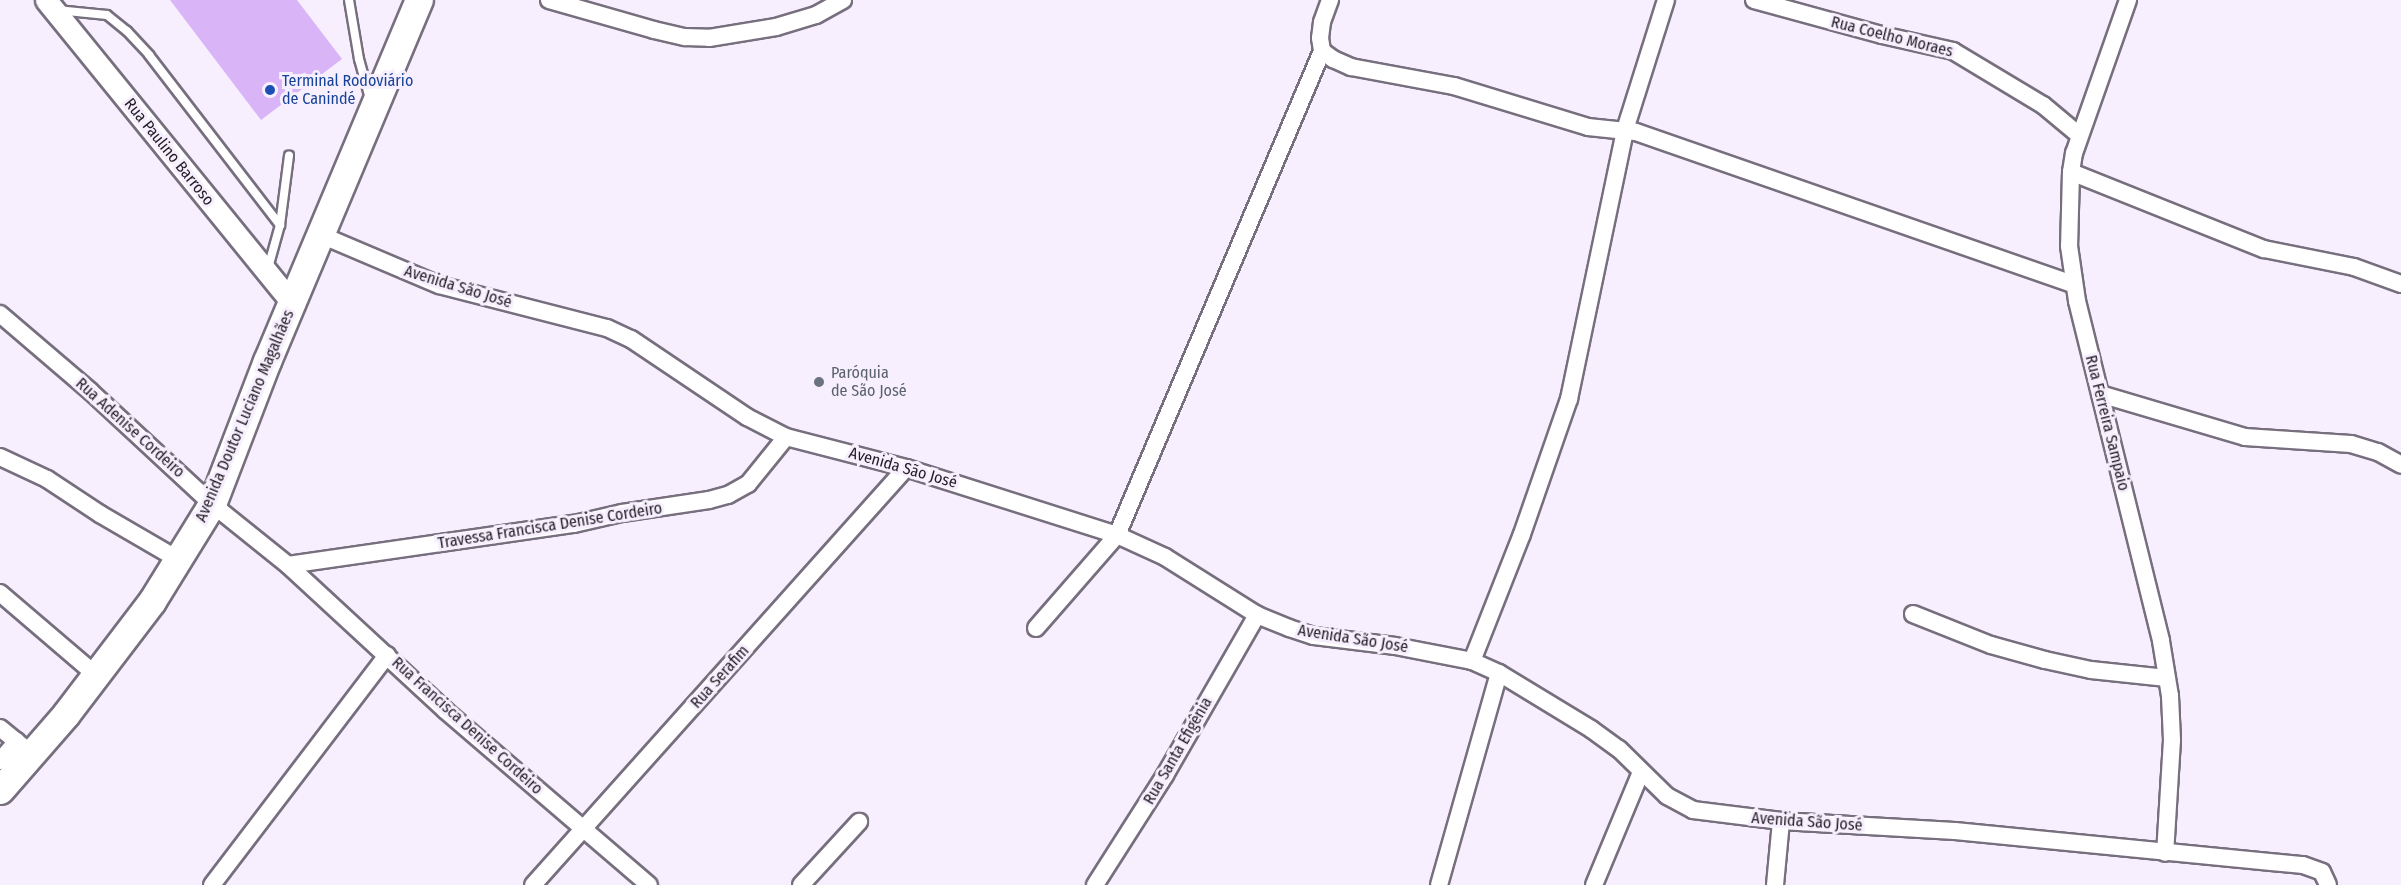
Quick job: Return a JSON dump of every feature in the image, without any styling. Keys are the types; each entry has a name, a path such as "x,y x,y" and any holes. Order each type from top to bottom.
{"main road":[{"name":"Avenida Doutor Luciano Magalhães","path":"0,790 24,747 96,675 152,601 212,504 267,361 419,0"}],"street":[{"path":"549,0 654,30 685,37 709,38 776,27 816,15 843,0"},
{"path":"1036,628 1118,535 1322,51 1320,38 1322,22 1330,0"},
{"path":"1472,661 1526,525 1569,399 1625,130 1666,0"},
{"name":"Rua Coelho Moraes","path":"1754,0 1882,35 1953,51 2043,105 2079,135"},
{"name":"Rua Ferreira Sampaio","path":"2128,0 2079,135 2071,172 2069,246 2073,284 2151,594 2167,678 2172,740 2165,853"},
{"name":"Rua Paulino Barroso","path":"50,5 292,304"},
{"path":"1322,51 1333,60 1352,67 1454,86 1588,127 1625,130 2073,284"},
{"path":"2071,172 2264,249 2354,267 2401,284"},
{"name":"Avenida São José","path":"321,235 439,285 607,328 630,339 747,417 786,436 906,468 1118,535 1165,556 1257,615 1314,636 1395,646 1472,661 1499,673 1591,729 1619,749 1666,796 1694,810 1780,821 1955,831 2312,867 2322,872 2329,884"},
{"name":"Rua Adenise Cordeiro","path":"0,314 90,391 212,504 288,565"},
{"path":"2100,394 2245,437 2351,444 2378,452 2401,465"},
{"name":"Travessa Francisca Denise Cordeiro","path":"288,565 574,524 622,513 709,500 728,495 748,484 786,436"},
{"path":"0,458 47,479 100,514 178,560"},
{"name":"Rua Serafim","path":"533,885 906,468"},
{"name":"Rua Francisca Denise Cordeiro","path":"288,565 446,711 649,885"},
{"path":"0,593 96,675"},
{"path":"1913,614 1990,645 2045,660 2091,670 2167,678"},
{"name":"Rua Santa Efigênia","path":"1095,885 1165,775 1257,615"},
{"path":"212,885 387,655"},
{"path":"1439,885 1499,673"},
{"path":"0,728 24,747 0,761"},
{"path":"1594,885 1641,772"},
{"path":"1775,885 1780,821"},
{"path":"801,885 859,822"}],"lane":[{"path":"349,0 359,58 373,108"},
{"path":"50,5 107,15 127,31 149,55 280,225"},
{"path":"267,272 280,225 289,156"}],"building":[{"name":"Terminal Rodoviário de Canindé","path":"170,0 297,0 342,59 261,120"}],"place":[{"name":"Terminal Rodoviário de Canindé","path":"270,90"},
{"name":"Paróquia de São José","path":"819,382"}]}
